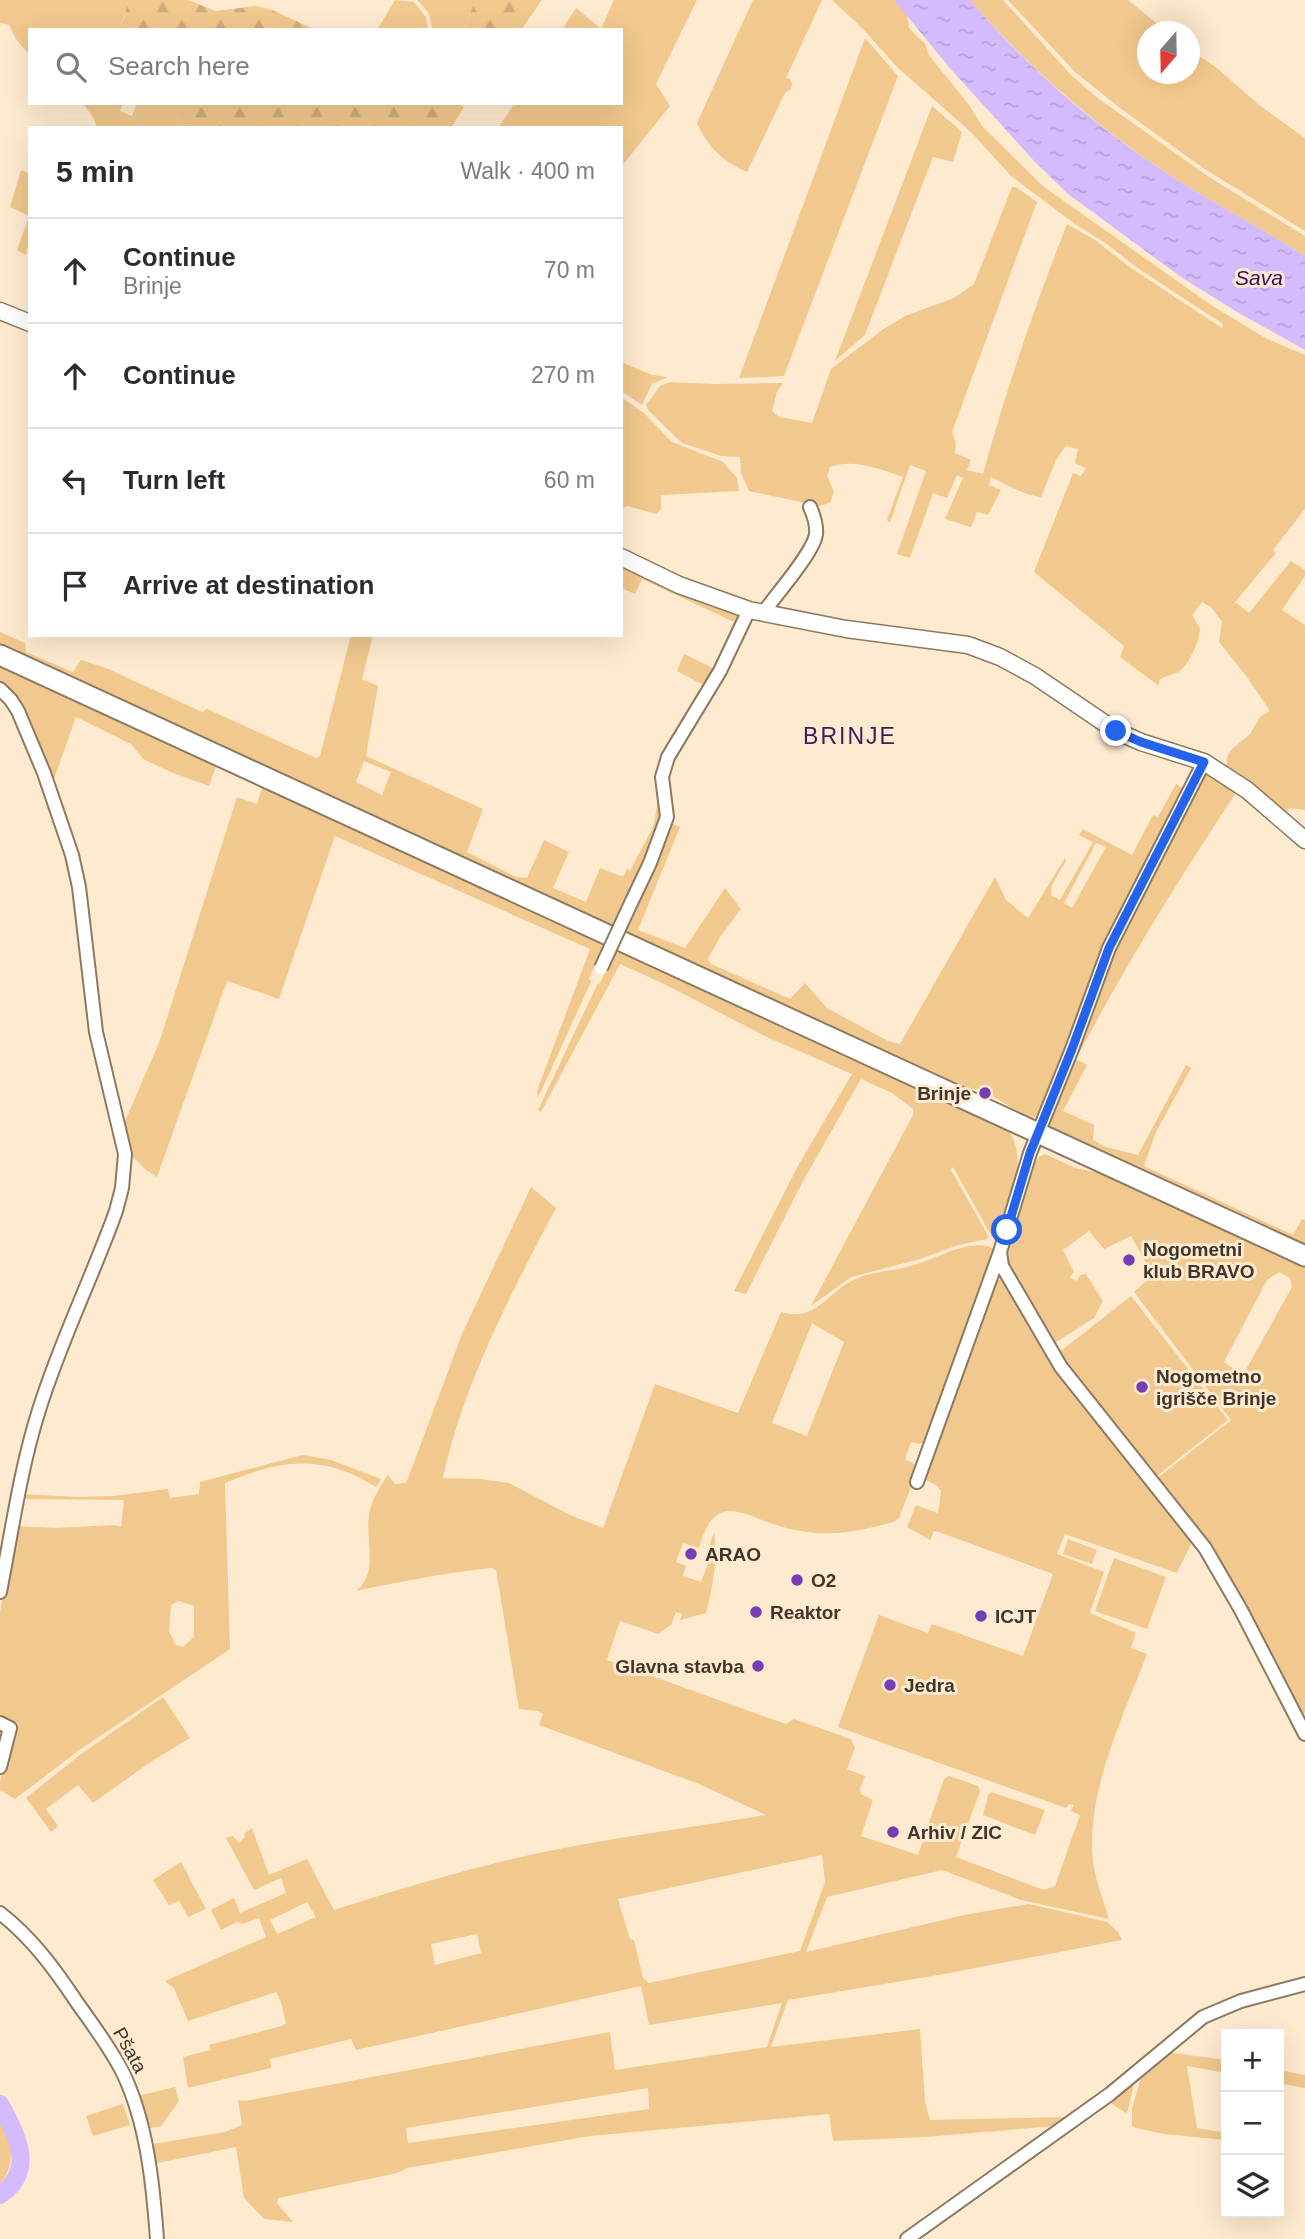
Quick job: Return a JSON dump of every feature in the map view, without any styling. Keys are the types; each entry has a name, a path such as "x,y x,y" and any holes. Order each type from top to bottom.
{"main road":[{"path":"0,655 1305,1256"}],"street":[{"path":"0,311 28,322"},
{"path":"601,968 650,863 667,817 662,778 668,757 756,612 811,549 816,536 816,519 810,507"},
{"path":"623,558 679,585 756,612 846,629 968,645 1000,657 1035,676 1116,731 1204,762 1247,790 1305,840"},
{"path":"0,689 18,711 44,772 72,855 79,887 96,1032 125,1154 122,1188 116,1211 54,1364 36,1421 18,1490 0,1592"},
{"path":"917,1482 1000,1252 1037,1134 1109,948 1204,762"},
{"path":"1000,1252 1002,1266 1061,1367 1205,1548 1241,1610 1305,1734"},
{"path":"0,1723 10,1728 0,1768"},
{"name":"Pšata","path":"0,1913 20,1928 63,1980 123,2073 138,2115 149,2162 157,2239"},
{"path":"907,2239 1110,2094 1203,2017 1241,2001 1305,1984"}],"green space":[{"path":"0,0 127,0 125,15 119,28 28,28 28,54 9,25 0,23"},
{"path":"127,0 188,0 216,11 256,6 270,9 312,28 119,28 125,16"},
{"path":"395,0 414,2 426,17 428,28 378,28"},
{"path":"417,0 476,0 464,28 432,28 428,12"},
{"path":"476,0 542,0 522,28 464,28"},
{"path":"614,0 697,0 656,84 670,106 623,165 623,126 499,126 514,105 623,105 623,28 601,28"},
{"path":"753,0 822,0 786,78 790,79 791,89 785,93 747,172 717,152 697,123"},
{"path":"832,0 894,0 907,14 909,28 925,44 929,55 969,105 982,126 1044,187 1214,307 1267,339 1305,355 1305,509 1273,550 1276,553 1235,602 1249,613 1291,561 1305,570 1305,576 1282,610 1305,625 1305,810 1290,808 1284,815 1226,770 1227,757 1231,750 1250,734 1260,717 1270,711 1219,642 1222,622 1211,607 1202,602 1192,615 1200,628 1194,650 1181,670 1159,680 1159,686 1120,657 1124,646 1034,572 1073,473 1081,476 1086,468 1075,463 1078,449 1066,446 1056,460 1041,497 1021,492 991,477 989,485 1001,490 988,515 977,512 971,527 945,519 963,478 957,475 947,498 933,493 910,558 897,554 926,471 910,465 890,523 887,520 903,477 857,464 830,467 827,476 834,492 830,503 819,506 749,491 741,473 740,457 721,456 682,443 648,410 646,405 660,386 670,382 783,383 777,392 772,411 780,417 812,423 831,369 905,316 954,298 974,284 1012,187 1037,202 952,432 956,444 955,453 971,460 967,470 983,474 1022,348 1067,224 1095,240 1131,268 1222,328 1223,324 1136,267 1011,176 972,133 897,67"},
{"path":"970,0 1003,0 1072,76 1099,99 1209,177 1305,236 1305,256 1190,188 1101,125 1019,53"},
{"path":"1008,0 1128,0 1154,21 1137,21 1137,84 1200,84 1200,57 1217,68 1259,105 1305,138 1305,231 1203,168 1075,72"},
{"path":"576,8 600,28 563,28"},
{"path":"865,38 898,76 784,376 739,378"},
{"path":"84,105 122,105 120,111 132,116 136,105 172,105 178,119 187,126 96,126"},
{"path":"172,105 464,107 452,126 187,126 174,112"},
{"path":"932,106 962,132 953,162 933,157 865,335 835,361"},
{"path":"21,170 28,173 28,216 10,207"},
{"path":"28,219 26,255 17,250"},
{"path":"623,363 652,375 668,377 652,384 642,405 623,392"},
{"path":"623,398 644,413 672,442 723,462 737,478 739,491 661,495 661,509 656,514 628,506 623,507"},
{"path":"623,564 741,613 709,688 677,671 684,654 713,668 734,622 642,579 635,594 623,589"},
{"path":"0,632 25,643 26,652 73,672 81,660 106,668 202,712 207,709 316,758 320,756 350,637 372,637 362,679 378,686 366,756 483,809 467,852 516,877 527,878 544,840 569,852 553,888 586,902 600,868 620,876 624,875 627,868 630,871 653,827 660,791 664,811 634,891 629,892 611,930 0,650","holes":["364,761 391,772 382,795 356,782"]},
{"path":"0,665 217,764 209,786 143,759 131,744 76,717 52,785 0,684"},
{"path":"1206,771 1238,790 1154,922 1095,1024 1076,1059 1087,1065 1063,1111 1094,1125 1093,1140 1106,1147 1138,1155 1186,1065 1191,1068 1156,1132 1144,1166 1293,1235 1302,1219 1305,1220 1305,1249 1072,1139 1054,1130 1048,1123 1113,950"},
{"path":"1176,784 1185,790 1063,1061 1056,1069 1050,1094 1035,1117 1029,1119 983,1090 955,1087 624,935 669,822 680,827 638,930 685,948 725,888 741,909 720,937 708,959 711,964 790,999 805,983 827,1008 888,1041 900,1044 995,877 1006,900 1028,918 1065,858 1066,861 1052,885 1051,895 1060,900 1093,842 1079,835 1083,829 1132,855 1153,815 1158,817","holes":["1096,843 1106,847 1072,908 1064,903"]},
{"path":"263,785 604,945 589,979 591,982 538,1098 537,1091 590,949 335,836 279,999 227,981 157,1177 127,1151 122,1128 159,1043 237,797 257,804"},
{"path":"616,950 1007,1129 1014,1140 1017,1168 1012,1198 999,1239 992,1237 953,1167 951,1170 985,1230 987,1239 851,1277 811,1306 913,1115 913,1109 892,1093 861,1079 802,1183 746,1294 734,1291 799,1164 852,1074 769,1038 620,964 541,1112 538,1110"},
{"path":"1045,1154 1075,1168 1127,1182 1305,1266 1305,1712 1301,1720 1271,1665 1155,1480 1231,1420 1134,1292 1153,1275 1131,1236 1104,1249 1089,1231 1063,1250 1074,1272 1070,1277 1076,1281 1086,1274 1103,1301 1094,1318 1055,1343 1048,1340 1008,1266 1006,1251 1035,1163","holes":["1279,1272 1290,1278 1292,1287 1243,1375 1224,1362 1267,1280"]},
{"path":"531,1187 556,1208 490,1339 463,1408 443,1478 509,1483 570,1515 603,1528 655,1384 738,1413 781,1312 793,1314 813,1310 846,1284 870,1274 914,1265 970,1246 980,1245 995,1250 927,1442 911,1442 905,1460 918,1469 899,1518 894,1522 848,1532 819,1533 790,1529 740,1512 721,1513 709,1524 699,1548 683,1543 676,1562 686,1566 683,1576 701,1582 710,1559 706,1557 714,1532 714,1572 706,1613 680,1620 682,1614 676,1612 671,1625 658,1634 620,1621 607,1660 786,1724 794,1719 851,1739 855,1748 847,1769 865,1776 861,1794 873,1800 861,1836 918,1855 944,1779 949,1776 978,1786 980,1791 956,1857 1044,1890 1055,1886 1080,1815 1071,1811 1074,1805 1069,1804 1066,1808 838,1727 879,1615 928,1633 932,1624 1023,1656 1053,1574 939,1532 934,1531 930,1540 907,1527 916,1505 938,1513 941,1491 936,1485 922,1478 993,1283 1001,1279 1007,1282 1046,1350 1194,1538 1177,1573 1065,1534 1057,1554 1104,1572 1090,1613 1136,1633 1131,1648 1147,1654 1107,1758 1094,1813 1094,1867 1109,1919 1021,1900 942,1870 827,1897 806,1952 969,1914 1029,1904 1107,1922 1122,1940 788,2000 771,2047 920,2029 925,2101 930,2120 1070,2117 1056,2126 925,2137 833,2141 829,2114 590,2136 407,2168 397,2173 278,2198 277,2203 293,2222 264,2219 244,2198 236,2147 153,2164 150,2147 153,2144 225,2132 242,2125 238,2100 245,2101 610,2032 615,2070 767,2047 782,2003 649,2025 641,1986 356,2050 351,2039 270,2059 271,2068 188,2088 183,2057 211,2050 209,2045 286,2023 276,1992 188,2021 174,1988 165,1981 266,1937 259,1918 242,1924 237,1922 221,1930 211,1910 234,1898 240,1913 286,1893 281,1878 254,1890 226,1838 233,1836 239,1843 245,1837 244,1834 252,1828 269,1875 307,1859 334,1910 534,1854 766,1815 699,1784 539,1725 543,1714 519,1709 496,1570 491,1568 457,1572 356,1591 363,1584 369,1566 368,1525 374,1499 388,1475 395,1484 407,1481 462,1334","holes":["812,1323 844,1342 807,1436 772,1423","822,1855 825,1882 800,1951 649,1983 643,1978 634,1940 630,1939 618,1899","307,1902 316,1917 277,1934 270,1920","477,1934 481,1953 435,1965 431,1944","648,2088 649,2109 408,2143 406,2128"]},
{"name":"Nogometno igrišče Brinje","path":"1131,1296 1228,1420 1154,1478 1057,1354"},
{"path":"303,1455 331,1460 381,1479 376,1487 338,1469 302,1464 265,1469 225,1483 230,1649 78,1751 15,1799 0,1790 15,1728 0,1719 0,1612 15,1526 121,1527 124,1500 19,1499 20,1494 114,1496 168,1489 170,1498 199,1494 200,1482","holes":["179,1601 194,1606 194,1637 183,1647 176,1645 169,1631 171,1605"]},
{"path":"1068,1539 1097,1550 1092,1564 1063,1554"},
{"path":"1114,1558 1166,1577 1147,1629 1095,1611"},
{"path":"163,1697 190,1738 93,1803 78,1785 46,1809 58,1826 51,1832 26,1798 81,1754"},
{"path":"991,1792 1045,1810 1035,1835 983,1815"},
{"path":"181,1862 206,1909 188,1917 179,1901 169,1905 153,1880"},
{"path":"1166,2052 1221,2059 1221,2072 1187,2066 1197,2128 1221,2132 1221,2140 1164,2134 1132,2127 1132,2108 1143,2072"},
{"path":"1284,2071 1305,2075 1305,2088 1284,2084"},
{"path":"1135,2078 1126,2113 1106,2100"},
{"path":"175,2087 179,2101 161,2126 146,2129 138,2096"},
{"path":"123,2104 130,2125 93,2136 86,2116"},
{"path":"0,2113 10,2139 11,2159 0,2184"}],"water":[{"name":"Sava","path":"894,0 970,0 1019,53 1072,103 1101,126 1160,169 1305,256 1305,350 1181,277 1068,194 1034,161 948,66"}],"waterway":[{"name":"Pšata","path":"0,2104 12,2127 20,2152 18,2175 0,2195"}],"place":[{"name":"Brinje","path":"985,1093"},
{"name":"Nogometni klub BRAVO","path":"1129,1260"},
{"name":"Nogometno igrišče Brinje","path":"1142,1387"},
{"name":"ARAO","path":"691,1554"},
{"name":"O2","path":"797,1580"},
{"name":"Reaktor","path":"756,1612"},
{"name":"ICJT","path":"981,1616"},
{"name":"Glavna stavba","path":"758,1666"},
{"name":"Jedra","path":"890,1685"},
{"name":"Arhiv / ZIC","path":"893,1832"}],"district":[{"name":"BRINJE","path":"850,736"}],"route":[{"path":"1007,1230 1030,1153 1109,948 1204,762 1116,731"}]}
